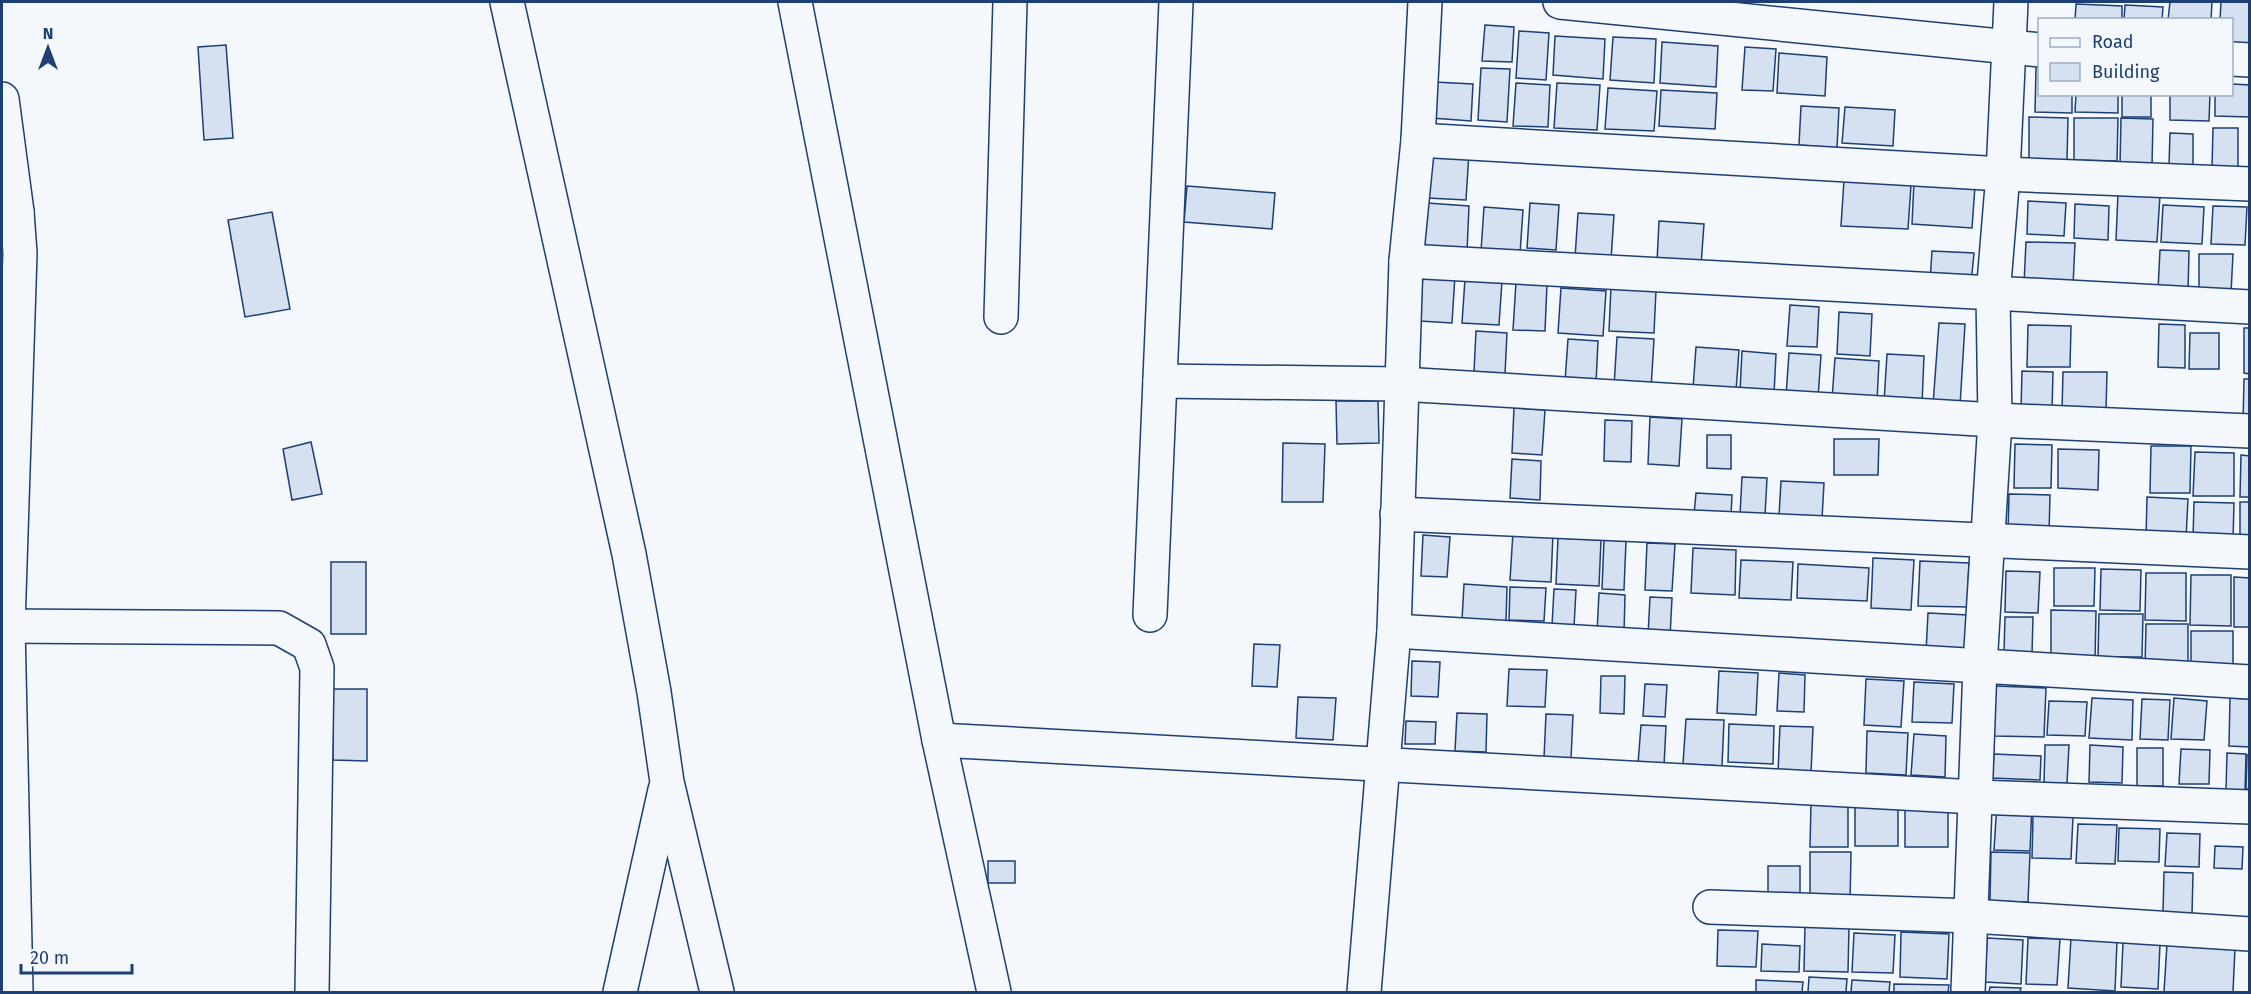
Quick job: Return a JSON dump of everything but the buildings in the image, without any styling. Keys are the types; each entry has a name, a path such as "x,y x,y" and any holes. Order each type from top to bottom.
{"street":[{"path":"507,2 629,554 654,692 667,782 717,993"},
{"path":"795,2 939,741 994,993"},
{"path":"1001,317 1010,2"},
{"path":"1150,615 1176,2"},
{"path":"1364,993 1394,631 1406,261 1418,140 1425,2"},
{"path":"1560,2 2024,49"},
{"path":"1968,993 1980,666 1995,420 1993,295 2003,174 2024,49 2011,2"},
{"path":"2233,59 2250,60"},
{"path":"2,99 9,213 20,253 5,626 16,993"},
{"path":"1418,140 2003,174 2250,184"},
{"path":"1406,261 2250,308"},
{"path":"1160,381 1401,384 1995,420 2250,431"},
{"path":"1397,514 2250,552"},
{"path":"5,626 279,627 309,645 317,668 312,993"},
{"path":"1394,631 2250,682"},
{"path":"939,741 1976,797 2250,807"},
{"path":"620,993 667,782"},
{"path":"1710,907 1972,916 2250,934"}]}
